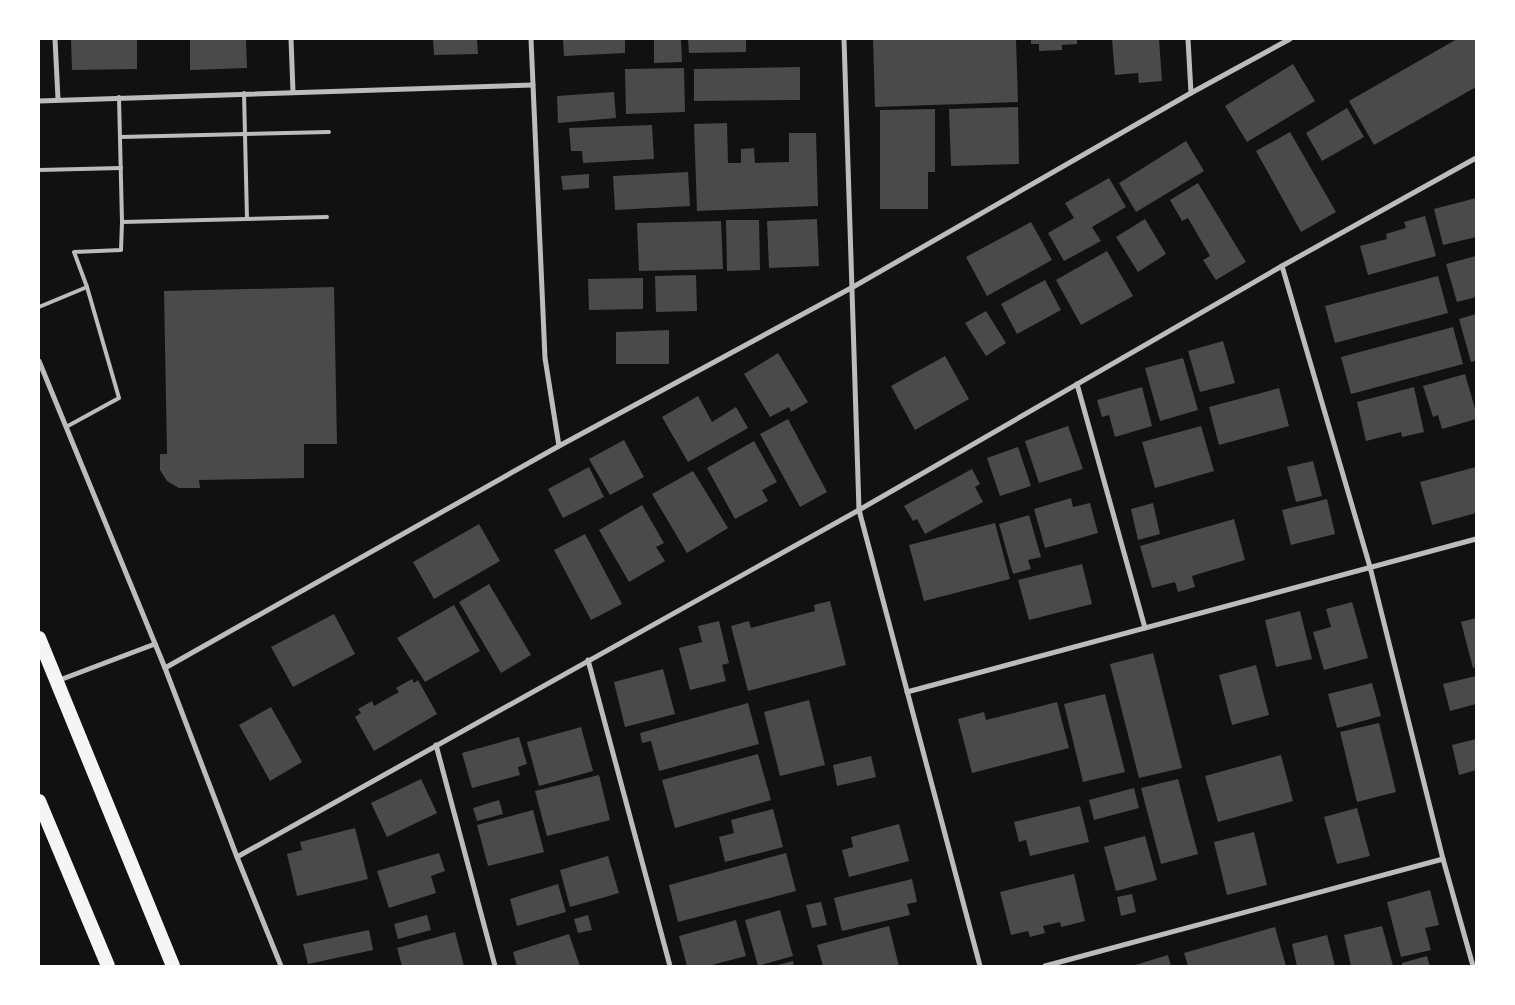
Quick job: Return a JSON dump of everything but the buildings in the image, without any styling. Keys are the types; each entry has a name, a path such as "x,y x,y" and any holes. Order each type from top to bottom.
{"highway":[{"path":"40,643 174,966"},
{"path":"39,801 108,966"}],"street":[{"path":"56,39 58,99"},
{"path":"291,39 293,92"},
{"path":"531,39 545,358 559,446"},
{"path":"844,39 859,510 980,966"},
{"path":"1188,39 1191,93"},
{"path":"165,668 559,446 853,287 1191,93 1290,39"},
{"path":"39,101 533,84"},
{"path":"237,857 859,510 1282,266 1476,158"},
{"path":"1282,266 1370,567 1443,859 1473,966"},
{"path":"39,361 165,668 281,966"},
{"path":"1077,384 1145,628"},
{"path":"908,692 1476,539"},
{"path":"57,681 155,644"},
{"path":"588,660 670,966"},
{"path":"436,745 495,966"},
{"path":"1045,966 1443,859"}],"lane":[{"path":"244,93 247,219"},
{"path":"66,427 119,398 87,287 74,252 121,250 119,97"},
{"path":"120,138 329,132"},
{"path":"39,170 121,168"},
{"path":"122,222 327,217"},
{"path":"39,307 87,287"}]}
